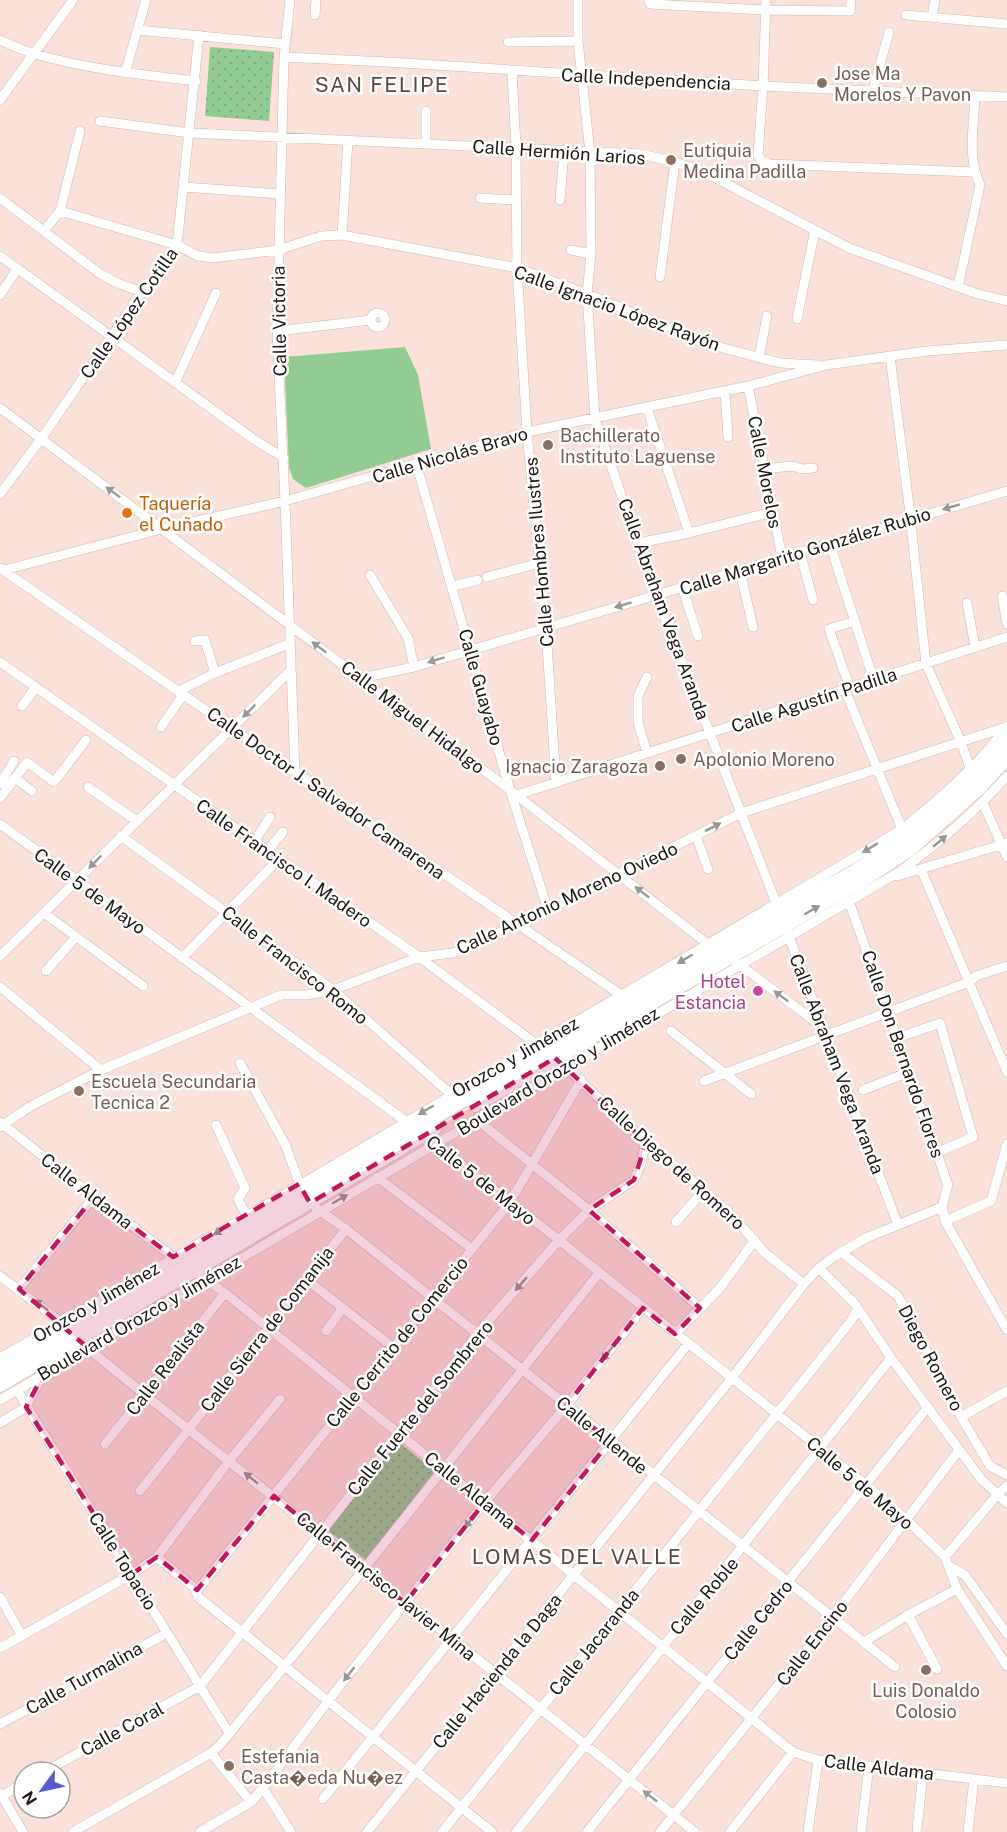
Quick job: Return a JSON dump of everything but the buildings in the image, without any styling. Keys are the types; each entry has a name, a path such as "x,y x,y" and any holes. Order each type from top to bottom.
{"highway":[{"name":"Orozco y Jiménez","path":"414,1128 551,1055 782,920 854,872 904,835 972,774 1007,731"},
{"name":"Orozco y Jiménez","path":"782,920 863,880 909,850 979,788 1007,757"},
{"name":"Orozco y Jiménez","path":"0,1370 184,1264 308,1198 456,1098 551,1055"},
{"name":"Orozco y Jiménez","path":"0,1385 70,1330"}],"street":[{"path":"0,100 73,0"},
{"path":"125,73 146,0"},
{"name":"Calle Victoria","path":"290,0 284,57 277,331 284,458 295,772"},
{"path":"315,15 316,0"},
{"name":"Calle Abraham Vega Aranda","path":"578,0 578,41 590,153 591,254 587,294 595,419 656,595 898,1225"},
{"path":"650,2 766,5 850,11 851,0"},
{"path":"932,17 935,0"},
{"path":"766,5 764,86 758,155 762,161 769,164 974,172"},
{"path":"906,15 1007,24"},
{"path":"138,30 285,44"},
{"path":"873,90 890,32"},
{"name":"Calle López Cotilla","path":"0,494 177,245 200,35"},
{"path":"0,40 34,54 125,73 196,81"},
{"path":"508,42 578,41"},
{"name":"Calle Independencia","path":"284,57 764,86 1007,97"},
{"name":"Calle Hombres Ilustres","path":"512,71 516,148 517,268 556,783"},
{"path":"958,287 980,185 974,172 973,157 975,96"},
{"path":"426,111 426,144"},
{"name":"Calle Hermión Larios","path":"100,121 190,133 641,154 702,171 849,248 978,294 1007,301"},
{"path":"44,231 60,211 80,131"},
{"path":"342,235 348,141"},
{"path":"560,200 564,152"},
{"path":"660,276 675,162"},
{"path":"184,187 280,194"},
{"path":"0,198 99,273 117,283 142,292"},
{"path":"480,198 515,200"},
{"name":"Calle Ignacio López Rayón","path":"60,211 177,245 198,256 213,258 278,250 321,236 342,235 517,268 711,345 780,363 826,365"},
{"path":"796,319 815,230"},
{"path":"571,250 591,254"},
{"path":"0,256 175,383 284,458"},
{"path":"0,295 17,269"},
{"path":"175,383 216,293"},
{"path":"759,357 768,316"},
{"path":"277,331 371,320"},
{"name":"Calle Nicolás Bravo","path":"2,569 285,501 528,432 748,386 826,365 890,356 1007,345"},
{"path":"890,356 926,664 961,742 972,774"},
{"path":"780,363 783,377"},
{"name":"Calle Morelos","path":"748,386 782,557"},
{"path":"724,391 728,437"},
{"name":"Calle Miguel Hidalgo","path":"0,408 514,793 825,1031"},
{"path":"646,408 689,533"},
{"name":"Calle Guayabo","path":"416,464 548,910"},
{"path":"764,469 792,466 802,469 813,468"},
{"name":"Calle Margarito González Rubio","path":"361,678 414,667 1007,491"},
{"path":"638,543 772,512"},
{"path":"830,544 874,681"},
{"path":"800,552 813,600"},
{"path":"452,586 540,563"},
{"name":"Calle Doctor J. Salvador Camarena","path":"2,569 517,925 638,1004"},
{"path":"740,570 753,627"},
{"path":"369,575 408,638 414,667"},
{"path":"682,587 698,636"},
{"path":"1002,596 1007,624"},
{"path":"967,603 975,647"},
{"path":"849,623 829,629 847,689 904,835"},
{"name":"Calle Agustín Padilla","path":"514,793 556,783 1007,637"},
{"path":"195,641 205,640 215,674"},
{"path":"161,727 181,693 215,674 291,643"},
{"name":"Calle Francisco I. Madero","path":"0,662 418,957 551,1055"},
{"path":"0,956 291,669"},
{"path":"647,677 638,696 639,722 647,753"},
{"path":"22,706 36,687"},
{"name":"Calle Antonio Moreno Oviedo","path":"1,1125 31,1106 101,1070 281,995 333,990 418,957 453,953 548,910 741,813 961,742 1007,731"},
{"path":"0,798 27,762 54,782 86,740"},
{"path":"0,784 14,761"},
{"name":"Boulevard Orozco y Jiménez","path":"0,1400 206,1279 308,1198 377,1177 476,1119 551,1055 782,920 849,901 886,879 938,844 983,803 1007,776"},
{"path":"15,778 32,791"},
{"path":"88,787 137,821"},
{"path":"983,803 1004,844 1007,857"},
{"path":"254,842 270,817"},
{"name":"Calle 5 de Mayo","path":"0,824 414,1128 559,1240 866,1485 907,1520 945,1557 950,1566"},
{"path":"267,851 283,832"},
{"name":"Calle Francisco Romo","path":"122,836 333,990 456,1098"},
{"path":"696,836 708,869"},
{"path":"886,879 1004,844"},
{"path":"182,958 278,860"},
{"path":"921,869 1007,1072"},
{"name":"Calle Don Bernardo Flores","path":"849,901 948,1185 942,1207 945,1221 1007,1330"},
{"path":"44,913 142,986"},
{"path":"46,971 76,937"},
{"path":"704,1081 825,1031 888,1012 969,982 976,976 1007,966"},
{"path":"0,987 101,1070"},
{"path":"897,1038 940,1023 973,1137 938,1152"},
{"path":"670,1031 751,1094"},
{"name":"Calle Diego de Romero","path":"551,1055 581,1080 646,1142 729,1212 765,1253 804,1284"},
{"path":"240,1063 285,1144 308,1198"},
{"path":"862,1090 909,1072"},
{"name":"Calle Cerrito de Comercio","path":"197,1591 510,1202 581,1080"},
{"path":"476,1119 589,1210 700,1308"},
{"name":"Calle Aldama","path":"1,1125 94,1197 225,1293 793,1752 818,1760 1007,1783"},
{"path":"216,1125 245,1188 238,1199 246,1216"},
{"name":"Calle Fuerte del Sombrero","path":"200,1686 477,1334 559,1240 589,1210 634,1180 646,1142"},
{"path":"945,1221 991,1201 1007,1144"},
{"path":"377,1177 472,1249"},
{"path":"676,1222 704,1190"},
{"path":"19,1289 94,1197"},
{"name":"Orozco y Jiménez","path":"184,1264 246,1216 308,1198"},
{"name":"Calle Allende","path":"308,1198 895,1667"},
{"name":"Calle Hacienda la Daga","path":"367,1832 654,1476 804,1284 819,1268 866,1238 942,1207"},
{"name":"Calle Sierra de Comanija","path":"140,1491 346,1229"},
{"path":"675,1334 720,1288 755,1240"},
{"name":"Diego Romero","path":"842,1253 898,1296 961,1417 990,1466 1007,1475"},
{"path":"819,1268 855,1304 891,1358 981,1479 1007,1503"},
{"path":"73,1832 211,1753 364,1569 599,1273"},
{"name":"Calle Francisco Javier Mina","path":"0,1276 70,1330 88,1348 187,1429 695,1832"},
{"path":"307,1280 394,1348"},
{"name":"Calle Realista","path":"105,1444 225,1293"},
{"path":"326,1331 343,1308"},
{"path":"200,1832 251,1802 484,1503 566,1406 643,1308"},
{"name":"Calle Jacaranda","path":"442,1832 851,1321 857,1310"},
{"name":"Orozco y Jiménez","path":"0,1358 70,1330"},
{"path":"323,1799 688,1344"},
{"name":"Calle Roble","path":"516,1832 663,1646 744,1548 891,1358"},
{"path":"0,1422 26,1407 45,1373"},
{"name":"Calle Topacio","path":"17,1390 229,1733"},
{"path":"961,1417 1007,1391"},
{"path":"0,1648 132,1574 157,1557 280,1399"},
{"name":"Calle Cedro","path":"587,1832 928,1407"},
{"name":"Calle Encino","path":"660,1832 832,1618 959,1450"},
{"path":"945,1557 1007,1486"},
{"path":"157,1557 197,1591 198,1598 492,1832"},
{"path":"950,1566 957,1589 1007,1666"},
{"path":"950,1566 965,1575 1007,1634"},
{"path":"864,1642 957,1589"},
{"path":"0,1597 22,1636"},
{"path":"908,1615 937,1669"},
{"name":"Calle Turmalina","path":"0,1724 167,1633"},
{"path":"986,1633 1007,1634"},
{"name":"Calle Coral","path":"66,1760 200,1686"},
{"path":"730,1832 793,1752"},
{"path":"211,1753 251,1802"},
{"path":"808,1832 818,1760"},
{"path":"861,1832 870,1766"},
{"path":"917,1829 923,1773"},
{"path":"968,1832 974,1779"},
{"path":"262,1788 291,1832"},
{"path":"1,1795 23,1832"}],"highlighted area":[{"path":"555,1058 646,1142 634,1180 589,1210 700,1308 675,1334 643,1308 566,1406 610,1441 532,1540 484,1503 405,1603 274,1496 197,1590 157,1557 132,1574 26,1407 44,1373 88,1348 19,1289 94,1197 173,1257 299,1184 310,1203"}],"green space":[{"path":"210,47 274,52 269,121 205,116"},
{"path":"405,347 418,375 431,449 306,488 293,479 289,467 284,357"},
{"path":"396,1440 435,1471 366,1560 326,1529"}],"place":[{"name":"Jose Ma Morelos Y Pavon","path":"822,83"},
{"name":"Eutiquia Medina Padilla","path":"671,160"},
{"name":"Bachillerato Instituto Laguense","path":"548,445"},
{"name":"Taquería el Cuñado","path":"127,513"},
{"name":"Apolonio Moreno","path":"681,759"},
{"name":"Ignacio Zaragoza","path":"660,766"},
{"name":"Hotel Estancia","path":"758,991"},
{"name":"Escuela Secundaria Tecnica 2","path":"79,1091"},
{"name":"Luis Donaldo Colosio","path":"926,1670"},
{"name":"Estefania Casta�eda Nu�ez","path":"229,1766"}],"district":[{"name":"SAN FELIPE","path":"382,84"},
{"name":"LOMAS DEL VALLE","path":"577,1556"}]}
